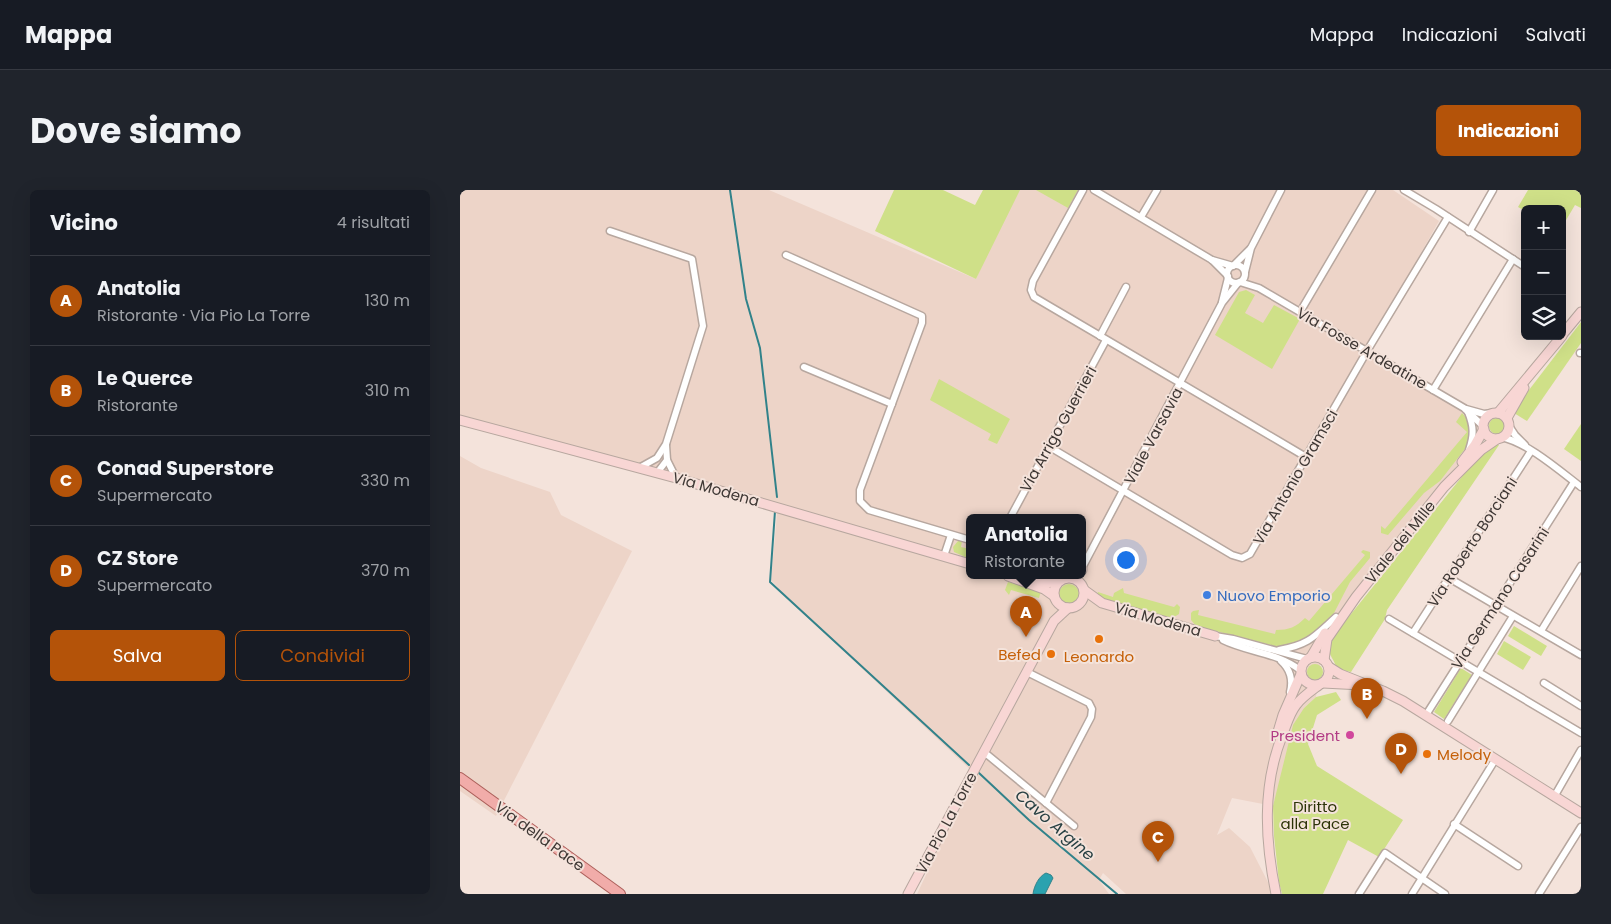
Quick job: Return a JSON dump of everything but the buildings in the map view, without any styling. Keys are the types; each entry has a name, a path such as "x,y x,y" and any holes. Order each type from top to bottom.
{"main road":[{"name":"Via della Pace","path":"460,778 620,894"}],"street":[{"path":"1083,190 1033,281 1032,294 1038,300 1306,457"},
{"path":"1094,190 1212,260 1233,282 1239,283"},
{"path":"1141,217 1157,190"},
{"name":"Viale Varsavia","path":"1086,561 1222,303 1244,279 1251,248 1281,190"},
{"path":"1300,312 1372,190"},
{"path":"1404,190 1521,264"},
{"path":"1469,232 1493,190"},
{"name":"Via Antonio Gramsci","path":"1124,490 1232,555 1242,558 1250,554 1367,351 1448,217"},
{"path":"610,231 692,259 703,326 666,444 657,458 639,468"},
{"name":"Viale Varsavia","path":"1222,303 1228,271 1251,248"},
{"path":"786,255 922,316 922,323 860,490 860,501 870,510 966,539"},
{"path":"1433,390 1513,259"},
{"path":"1212,260 1242,267 1245,273"},
{"name":"Via Fosse Ardeatine","path":"1245,273 1259,288"},
{"name":"Via Fosse Ardeatine","path":"1239,283 1259,288 1466,409 1484,414 1495,413"},
{"name":"Via Arrigo Guerrieri","path":"1012,514 1103,338 1126,287"},
{"name":"Viale dei Mille","path":"1566,331 1581,312"},
{"name":"Viale dei Mille","path":"1321,684 1328,676 1326,663 1327,639 1356,597 1466,457 1481,436 1486,418 1495,413 1534,371 1559,340"},
{"path":"804,367 892,404"},
{"name":"Viale dei Mille","path":"1444,487 1481,450 1507,433 1508,422 1534,371"},
{"path":"1466,409 1474,429 1473,439 1466,457"},
{"name":"Via Fosse Ardeatine","path":"1466,409 1484,428"},
{"path":"1495,413 1508,422 1515,435 1531,451"},
{"name":"Via Modena","path":"460,420 676,478 966,563"},
{"path":"1484,428 1489,436 1513,440 1581,487"},
{"path":"666,444 666,460 676,478"},
{"path":"1048,446 1124,490"},
{"name":"Via Roberto Borciani","path":"1412,633 1531,451"},
{"path":"657,458 657,473"},
{"path":"657,473 666,460"},
{"name":"Via Germano Casarini","path":"1426,715 1574,482"},
{"path":"944,556 951,534"},
{"path":"1541,631 1581,566"},
{"path":"1449,578 1581,655"},
{"path":"1018,579 1044,589 1061,606 1068,608 1079,604 1083,598 1082,584"},
{"path":"1022,580 1046,583 1066,579"},
{"path":"1055,598 1054,590 1059,581"},
{"name":"Via Modena","path":"1082,584 1102,603"},
{"name":"Viale dei Mille","path":"1277,650 1300,645 1308,641 1356,597"},
{"name":"Via Pio La Torre","path":"1054,621 1055,598"},
{"name":"Via Modena","path":"1079,604 1102,603 1215,636 1309,658"},
{"name":"Via Pio La Torre","path":"908,894 1054,621 1068,608"},
{"name":"Viale dei Mille","path":"1275,755 1276,738 1301,672 1301,666 1309,658 1336,616"},
{"path":"1448,721 1513,616"},
{"path":"1389,620 1581,733"},
{"name":"Via Modena","path":"1215,636 1232,644 1293,664 1301,672"},
{"path":"1276,658 1288,669 1292,680 1283,716"},
{"path":"1309,658 1320,658 1340,674 1403,701 1581,813"},
{"path":"1027,672 1089,703 1092,709 1091,717 1046,803"},
{"path":"1301,672 1302,679 1310,685 1341,683 1367,685"},
{"path":"1544,683 1581,706"},
{"path":"1276,894 1272,876 1267,826 1269,786 1275,755 1294,709 1302,699 1321,684"},
{"path":"1554,797 1581,750"},
{"name":"Via Pio La Torre","path":"984,752 1074,826"},
{"path":"1412,894 1495,760"},
{"path":"1454,824 1518,866"},
{"path":"1539,894 1581,827"},
{"path":"1359,894 1385,853 1445,894"}],"shaded area":[{"path":"460,190 769,190 976,279 1016,190 1393,190 1439,221 1367,349 1492,421 1324,636 1316,697 1304,708 1273,806 1232,798 1217,835 1229,828 1250,847 1273,894 1126,894 1103,873 1099,880 1109,894 917,894 974,773 794,605 771,580 778,503 460,421"},
{"path":"460,456 481,468 550,492 561,515 632,551 496,816 460,791"}],"green space":[{"path":"894,190 943,190 975,205 983,190 1020,190 976,279 875,231"},
{"path":"1036,190 1078,190 1068,208"},
{"path":"1528,190 1581,190 1581,208 1575,205 1566,220 1566,205 1521,205 1521,209 1518,207"},
{"path":"1246,290 1255,295 1245,313 1263,323 1274,305 1300,319 1272,369 1215,335 1239,292"},
{"path":"1581,322 1581,343 1527,421 1514,413 1522,399"},
{"path":"939,379 1010,419 997,444 988,440 991,434 930,400"},
{"path":"1462,413 1470,422 1468,445 1440,481 1424,493 1388,535 1381,533 1381,526 1385,529 1467,432 1456,422"},
{"path":"1494,418 1500,418 1505,423 1503,432 1494,434 1489,429 1489,423"},
{"path":"1581,424 1581,461 1564,449"},
{"path":"1493,444 1499,445 1387,610 1385,619 1351,672 1337,669 1329,652 1330,640 1473,463"},
{"path":"958,541 962,541 961,547 966,548 966,557 954,552 953,547"},
{"path":"1363,550 1370,552 1370,558 1350,582 1334,613 1320,629 1307,639 1291,646 1275,646 1196,626 1191,620 1191,613 1199,610 1198,615 1275,634 1276,630 1292,627 1305,618 1309,621 1365,555 1361,552"},
{"path":"1008,582 1041,591 1039,598 1011,590 1009,595 1005,590"},
{"path":"1069,584 1076,587 1079,594 1076,601 1069,604 1062,601 1059,594 1062,587"},
{"path":"1123,588 1124,593 1174,607 1177,604 1180,607 1179,614 1171,619 1096,597 1098,592 1113,597 1114,593"},
{"path":"1514,626 1547,646 1541,656 1508,636"},
{"path":"1504,641 1531,657 1523,670 1497,654"},
{"path":"1312,664 1318,664 1323,669 1321,678 1312,680 1307,675 1307,669"},
{"path":"1461,668 1472,675 1444,719 1434,712"},
{"name":"Diritto alla Pace","path":"1336,692 1341,700 1317,715 1308,744 1317,766 1403,820 1379,857 1348,840 1323,894 1282,894 1274,836 1273,806 1293,725 1304,708 1316,697"}],"water":[{"path":"1046,873 1053,878 1045,894 1033,894 1037,882"}],"waterway":[{"path":"730,190 746,299 760,348 777,497"},
{"path":"775,511 770,582 969,765"},
{"name":"Cavo Argine","path":"979,773 1029,820 1117,894"}],"place":[{"name":"Nuovo Emporio","path":"1207,595"},
{"name":"Anatolia","path":"1026,637"},
{"name":"Leonardo","path":"1099,639"},
{"name":"Befed","path":"1051,654"},
{"name":"Le Querce","path":"1367,719"},
{"name":"President","path":"1350,735"},
{"name":"Melody","path":"1427,754"},
{"name":"CZ Store","path":"1401,774"},
{"name":"Conad Superstore","path":"1158,862"}]}
